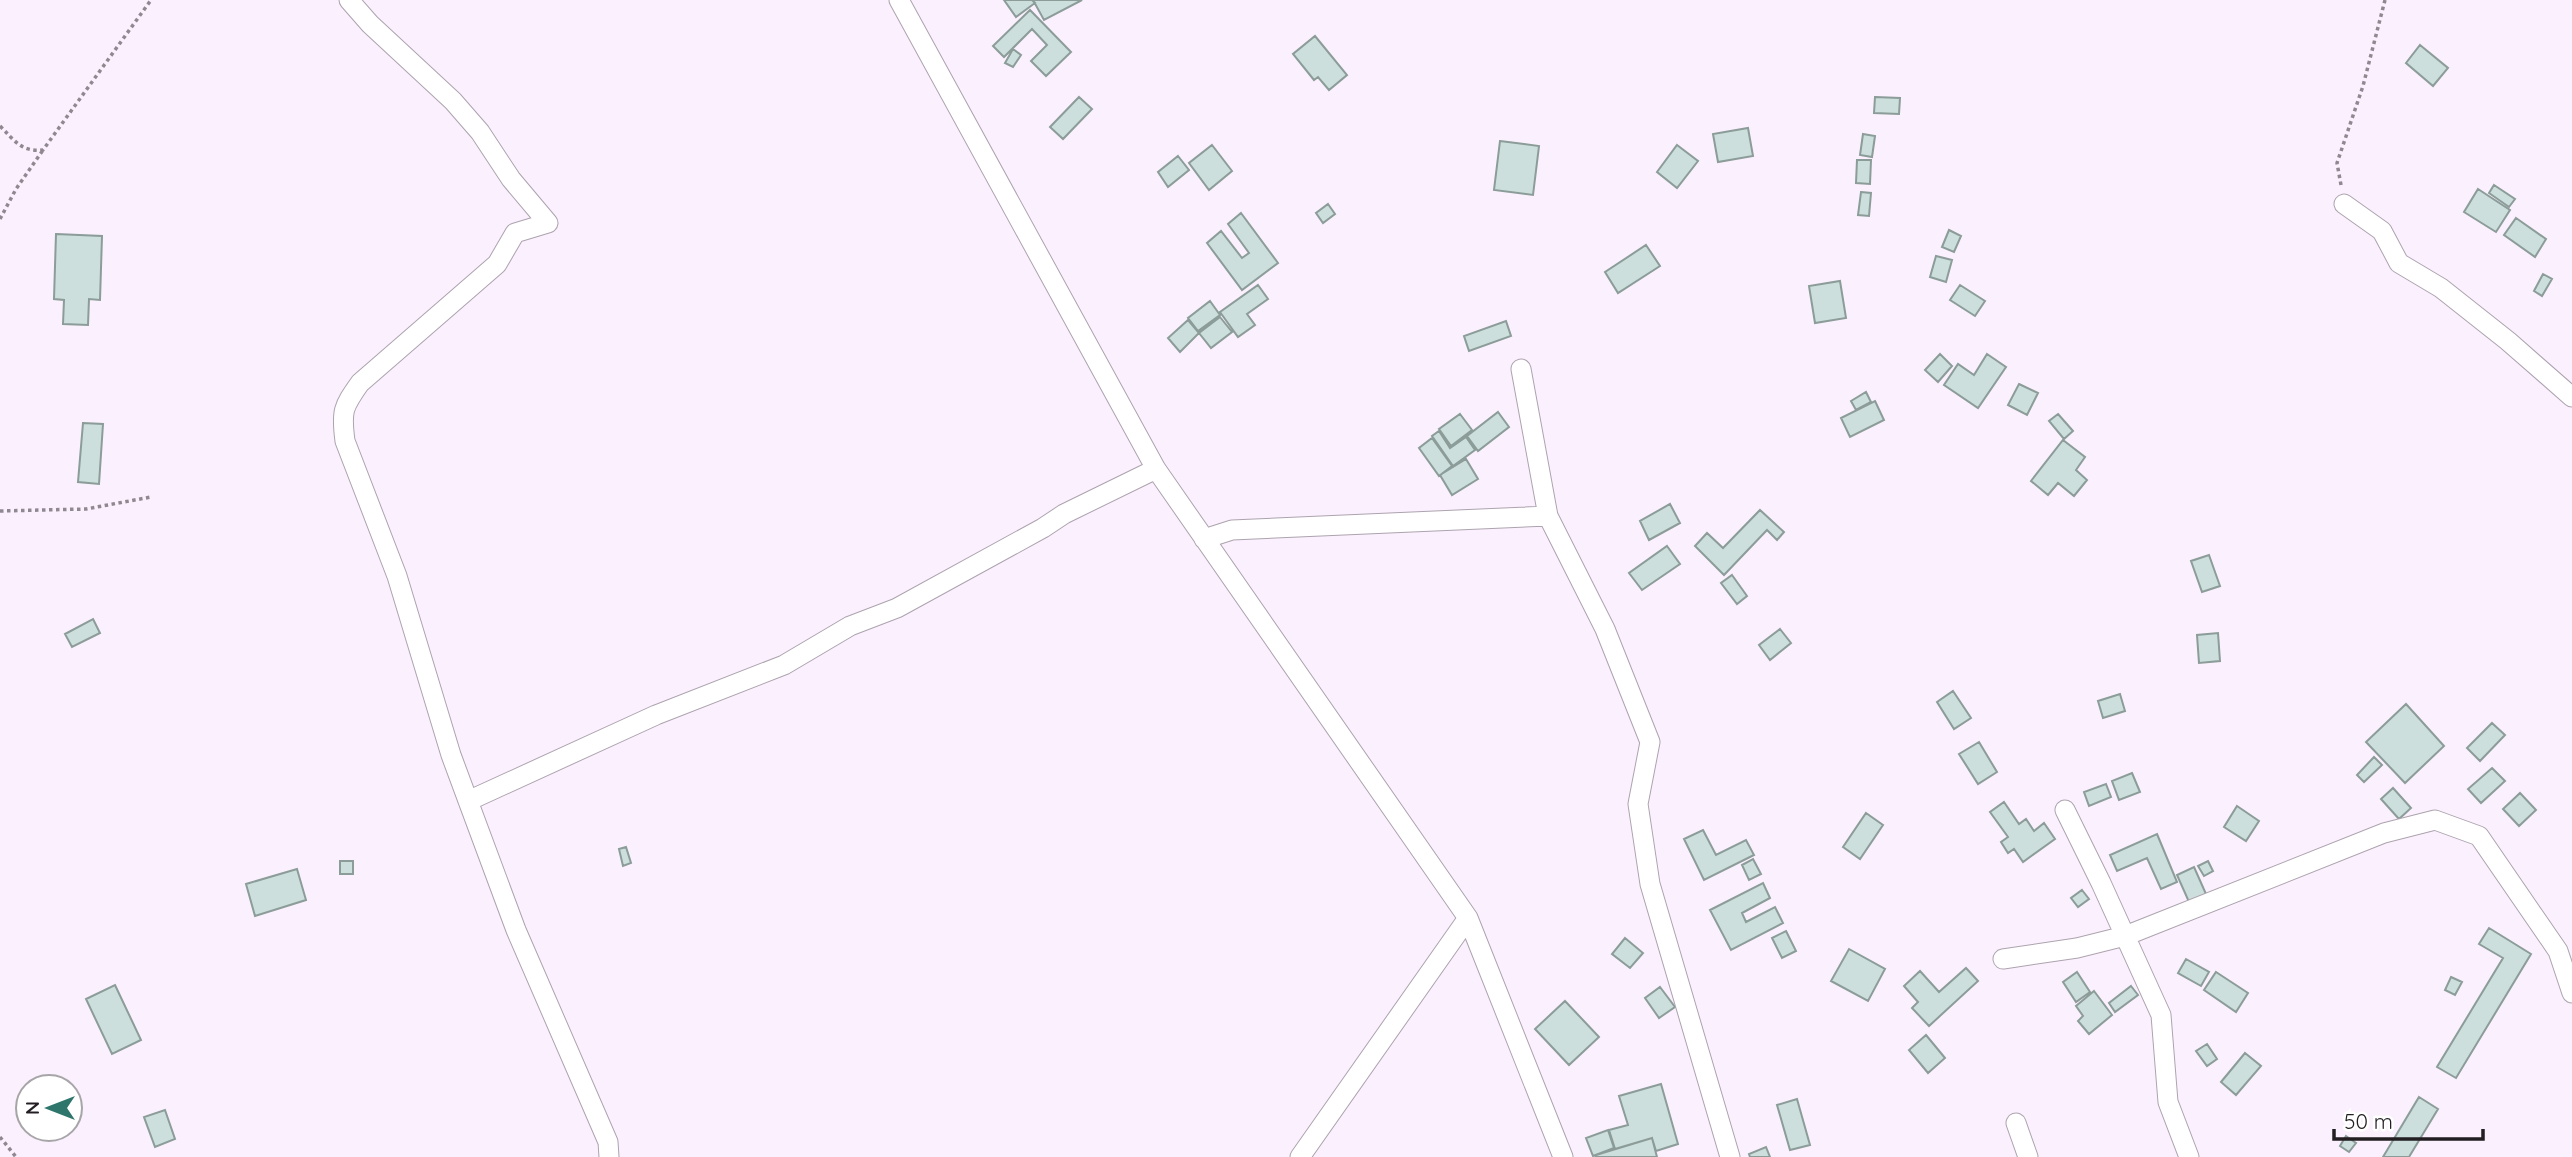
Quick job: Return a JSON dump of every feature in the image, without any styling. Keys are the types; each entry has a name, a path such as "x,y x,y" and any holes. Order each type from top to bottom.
{"street":[{"path":"349,0 370,24 453,101 480,132 512,179 548,223 515,233 497,264 360,383 343,408 345,441 397,576 451,755 516,930 608,1142 609,1157"},
{"path":"899,0 1156,469 1468,918 1563,1157"},
{"path":"2344,204 2382,232 2399,263 2441,288 2508,341 2572,397"},
{"path":"1521,369 1548,516 1605,629 1650,742 1638,804 1650,884 1730,1157"},
{"path":"468,801 656,715 784,665 850,626 897,608 1044,528 1064,514 1156,469"},
{"path":"1204,539 1232,530 1548,516"},
{"path":"2065,810 2161,1015 2168,1102 2189,1157"},
{"path":"2003,959 2077,948 2125,936 2384,833 2435,820 2479,836 2558,951 2572,993"},
{"path":"1300,1157 1468,918"},
{"path":"2016,1123 2028,1157"}],"path":[{"path":"0,219 16,189 151,0"},
{"path":"2344,204 2337,163 2363,86 2385,0"},
{"path":"0,126 20,146 30,151 43,150"},
{"path":"0,510 86,509 151,497"},
{"path":"0,1137 16,1157"}],"building":[{"path":"1004,0 1032,0 1035,3 1016,17"},
{"path":"1033,0 1082,0 1044,20"},
{"path":"1030,10 1071,52 1046,76 1031,61 1047,45 1032,29 1004,57 993,46"},
{"path":"1315,36 1347,75 1329,90 1318,77 1314,80 1293,54"},
{"path":"2420,45 2448,68 2433,86 2406,63"},
{"path":"1013,49 1021,55 1013,67 1005,63"},
{"path":"1079,97 1092,109 1063,139 1050,127"},
{"path":"1875,97 1900,98 1899,114 1874,113"},
{"path":"1748,128 1753,156 1718,162 1713,134"},
{"path":"1863,134 1875,136 1872,157 1860,155"},
{"path":"1500,141 1539,146 1533,195 1494,190"},
{"path":"1212,145 1232,171 1209,190 1189,163"},
{"path":"1677,145 1698,161 1677,188 1657,172"},
{"path":"1178,156 1189,170 1168,187 1158,172"},
{"path":"1857,160 1871,160 1870,184 1856,183"},
{"path":"2494,185 2515,199 2509,207 2489,193"},
{"path":"2478,189 2510,210 2496,232 2464,212"},
{"path":"1861,192 1871,193 1869,216 1858,215"},
{"path":"1328,204 1335,214 1323,223 1316,213"},
{"path":"1241,213 1278,263 1242,290 1207,243 1221,231 1242,258 1249,253 1228,224"},
{"path":"2516,218 2546,239 2535,257 2504,235"},
{"path":"1949,230 1961,236 1954,252 1942,247"},
{"path":"56,234 102,236 100,300 89,299 88,325 63,324 64,300 54,299"},
{"path":"1646,245 1660,266 1618,293 1605,272"},
{"path":"1936,256 1952,260 1946,282 1930,277"},
{"path":"2543,274 2552,279 2542,296 2534,291"},
{"path":"1840,281 1846,318 1815,323 1809,286"},
{"path":"1258,285 1268,299 1247,314 1255,325 1238,337 1220,312"},
{"path":"1960,285 1985,301 1975,316 1950,300"},
{"path":"1210,301 1220,315 1198,331 1188,318"},
{"path":"1220,317 1232,332 1211,348 1199,333"},
{"path":"1188,320 1199,333 1180,352 1168,338"},
{"path":"1506,321 1511,336 1469,351 1464,336"},
{"path":"1940,354 1952,366 1938,382 1925,370"},
{"path":"1987,354 2006,367 1978,408 1944,385 1958,364 1974,375"},
{"path":"2019,384 2038,393 2027,415 2008,405"},
{"path":"1866,392 1871,402 1856,410 1851,401"},
{"path":"1875,401 1884,420 1850,437 1841,418"},
{"path":"1498,412 1509,427 1478,451 1467,436"},
{"path":"1460,414 1472,430 1451,446 1439,429"},
{"path":"2058,414 2073,431 2064,439 2049,421"},
{"path":"83,423 103,424 99,484 78,482"},
{"path":"1439,431 1450,448 1466,437 1475,450 1453,466 1432,436"},
{"path":"1432,438 1452,466 1439,476 1419,448"},
{"path":"2063,440 2085,457 2076,470 2087,480 2074,496 2058,483 2048,495 2031,481"},
{"path":"1466,459 1478,479 1452,495 1440,475"},
{"path":"1670,504 1680,523 1649,540 1640,521"},
{"path":"1760,510 1784,532 1777,540 1767,530 1724,575 1695,546 1707,533 1723,548"},
{"path":"1667,546 1680,564 1642,590 1629,573"},
{"path":"2209,555 2220,586 2202,592 2191,561"},
{"path":"1732,575 1747,596 1737,604 1721,583"},
{"path":"93,619 100,633 72,647 65,634"},
{"path":"1780,629 1791,643 1770,660 1759,645"},
{"path":"2218,633 2220,661 2199,663 2197,635"},
{"path":"1953,691 1971,718 1954,729 1937,702"},
{"path":"2120,694 2125,711 2103,718 2098,701"},
{"path":"2406,704 2444,746 2405,783 2366,742"},
{"path":"2492,723 2505,735 2480,761 2467,748"},
{"path":"1979,742 1997,772 1978,784 1959,754"},
{"path":"2374,757 2382,765 2364,782 2357,775"},
{"path":"2492,768 2505,781 2481,803 2468,789"},
{"path":"2132,773 2140,792 2119,800 2112,781"},
{"path":"2106,784 2111,797 2089,806 2084,792"},
{"path":"2393,788 2411,808 2399,819 2381,799"},
{"path":"2520,793 2536,810 2519,826 2503,809"},
{"path":"2004,802 2019,824 2026,819 2034,831 2044,823 2055,839 2023,862 2014,849 2008,853 2001,842 2008,837 1990,812"},
{"path":"2237,806 2259,821 2246,841 2224,827"},
{"path":"1866,813 1883,825 1860,859 1843,847"},
{"path":"1703,830 1716,855 1746,840 1754,855 1704,880 1684,839"},
{"path":"2157,834 2177,882 2161,889 2147,858 2117,871 2110,855"},
{"path":"626,847 631,863 623,866 619,849"},
{"path":"1753,859 1761,874 1749,880 1742,865"},
{"path":"340,861 353,861 353,874 340,874"},
{"path":"2208,861 2213,871 2204,876 2198,866"},
{"path":"2194,867 2206,894 2189,902 2177,875"},
{"path":"297,869 306,900 255,916 246,884"},
{"path":"1763,883 1770,898 1742,913 1746,922 1775,907 1783,923 1731,950 1710,910"},
{"path":"2082,890 2089,899 2078,907 2071,898"},
{"path":"2489,928 2531,954 2456,1078 2437,1067 2503,958 2479,944"},
{"path":"1786,931 1796,951 1782,958 1772,938"},
{"path":"1625,938 1643,953 1630,968 1612,954"},
{"path":"1849,949 1885,969 1868,1001 1831,981"},
{"path":"2186,959 2209,972 2201,986 2178,973"},
{"path":"1966,968 1978,981 1929,1026 1912,1008 1918,1002 1904,986 1920,971 1939,992"},
{"path":"2077,972 2090,992 2076,1002 2063,982"},
{"path":"2216,972 2248,993 2236,1012 2204,990"},
{"path":"2451,977 2462,982 2455,995 2445,990"},
{"path":"115,985 141,1040 112,1054 86,999"},
{"path":"2131,986 2138,995 2115,1012 2109,1003"},
{"path":"1660,987 1675,1007 1659,1018 1645,998"},
{"path":"2094,991 2112,1015 2089,1034 2078,1021 2083,1016 2076,1006"},
{"path":"1565,1001 1599,1037 1569,1065 1535,1029"},
{"path":"1926,1035 1945,1058 1928,1073 1909,1050"},
{"path":"2207,1044 2217,1059 2207,1066 2196,1051"},
{"path":"2245,1053 2261,1066 2236,1095 2221,1082"},
{"path":"1661,1084 1678,1144 1656,1151 1652,1138 1615,1149 1609,1130 1628,1125 1619,1096"},
{"path":"2419,1097 2438,1109 2409,1157 2383,1157"},
{"path":"1797,1099 1810,1145 1790,1150 1777,1105"},
{"path":"165,1110 175,1139 155,1147 144,1117"},
{"path":"1608,1130 1614,1148 1593,1156 1586,1138"},
{"path":"2346,1136 2356,1143 2349,1152 2340,1146"},
{"path":"1652,1138 1657,1157 1596,1157 1596,1155"},
{"path":"1766,1147 1770,1157 1750,1157 1749,1154"}]}
